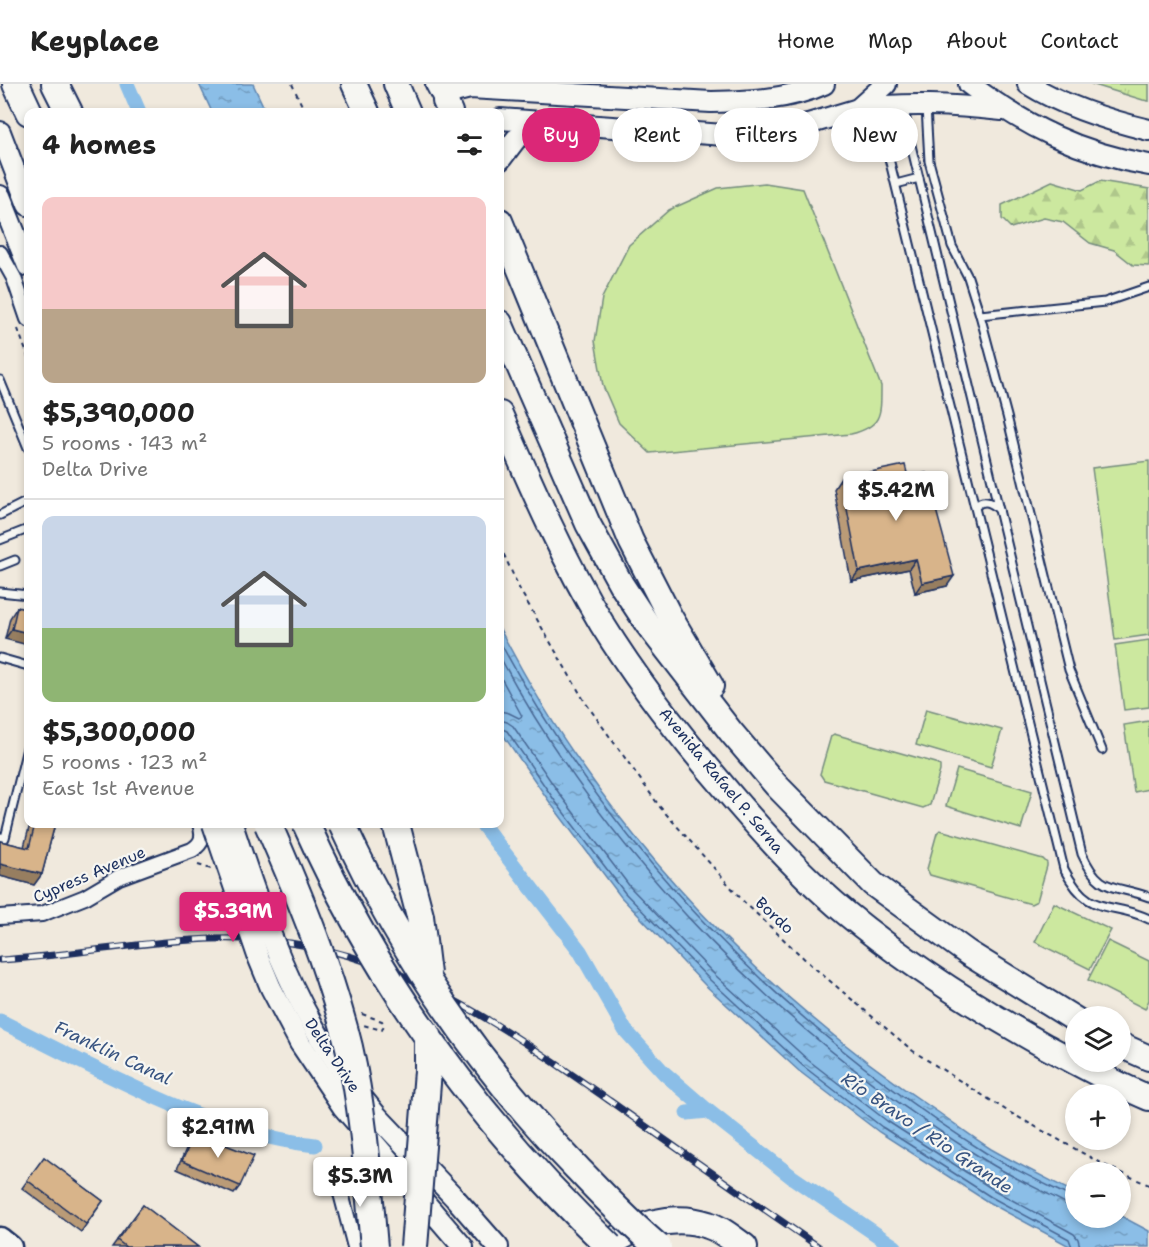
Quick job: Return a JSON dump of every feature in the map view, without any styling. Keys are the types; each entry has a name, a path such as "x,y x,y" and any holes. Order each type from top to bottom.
{"highway":[{"path":"52,84 60,108"},
{"path":"52,84 67,108"},
{"path":"354,84 365,108"},
{"path":"396,84 406,108"},
{"path":"504,231 631,541 670,617 708,678 731,732"},
{"path":"504,332 588,524 621,584 648,625 731,732 776,785 873,884 968,954 1065,1013"},
{"name":"Avenida Rafael P. Serna","path":"504,423 560,545 603,624 639,680 693,751 744,811 793,863 845,912 901,956 964,999 1096,1074 1149,1098"},
{"path":"270,828 302,901 332,984 349,1048 361,1114 374,1247"},
{"path":"308,828 357,923 402,1000 435,1048 527,1163 608,1247 616,1239 636,1229 663,1221 684,1221 708,1225 744,1247"},
{"path":"344,828 383,907 413,959 464,1036 545,1136 658,1247"},
{"path":"397,828 420,916 426,962 428,1007 428,1071 414,1247"},
{"path":"1131,1050 1149,1058"}],"main road":[{"path":"519,84 545,93"},
{"path":"449,103 454,92 470,88 711,102 751,101 781,97 824,84"},
{"path":"859,108 886,84"},
{"path":"969,84 1005,111 1084,149 1123,161 1149,165"},
{"path":"1028,84 1074,107 1118,123 1149,130"},
{"path":"865,108 926,105 1005,111"},
{"path":"600,127 738,136 769,133 831,117"},
{"path":"504,119 522,121"},
{"path":"0,132 24,195"},
{"path":"504,155 516,139 522,135"},
{"path":"0,196 24,256"},
{"name":"Delta Drive","path":"214,828 259,959 271,988 300,1043 344,1107 463,1247"},
{"name":"Delta Drive","path":"233,828 274,946 319,1036 348,1080 377,1116 498,1247"},
{"path":"0,1239 10,1247"}],"street":[{"path":"0,253 14,278 24,307"},
{"name":"Cypress Avenue","path":"0,917 42,914 85,897 119,877 192,850 200,846 203,838 201,828"},
{"path":"336,1178 355,1247"}],"lane":[{"path":"926,105 929,161 952,246 968,277 980,315 1069,670 1102,750"},
{"path":"890,162 1065,869 1072,885 1095,904 1149,920"},
{"path":"915,162 1082,854 1095,877 1105,885 1149,897"},
{"path":"896,184 919,178"},
{"path":"980,315 1105,302 1149,287"},
{"path":"1,383 24,438"},
{"path":"976,506 986,502 999,510"},
{"path":"0,515 24,503"},
{"path":"0,540 24,530"},
{"path":"0,566 15,560"},
{"path":"0,592 24,595"},
{"path":"0,658 24,665"},
{"path":"0,837 5,838 24,760"}],"path":[{"path":"292,84 303,108"},
{"name":"Bordo","path":"504,555 520,590 585,702 660,807 744,902 811,965 913,1051 1009,1113 1104,1165 1149,1185"}],"green space":[{"path":"1091,84 1149,84 1149,101 1143,100"},
{"path":"1052,181 1082,190 1100,181 1149,189 1149,266 1133,265 1114,250 1090,243 1063,222 1044,218 1011,228 1002,219 1002,205"},
{"path":"765,183 803,189 881,386 878,418 869,427 851,434 650,453 619,423 603,386 595,341 602,298 629,245 669,210 718,188"},
{"path":"1149,461 1149,635 1115,640 1092,468"},
{"path":"1149,640 1149,707 1124,710 1115,645"},
{"path":"926,709 1002,730 991,767 916,745"},
{"path":"1149,721 1149,789 1134,792 1124,725"},
{"path":"834,734 936,763 940,766 940,771 930,805 923,808 824,780 820,774 831,736"},
{"path":"957,769 1032,791 1021,829 946,806"},
{"path":"940,830 1043,859 1047,866 1037,901 1031,904 930,875 927,869 937,833"},
{"path":"1054,903 1111,930 1090,969 1035,942"},
{"path":"1108,941 1149,961 1149,1000 1145,1009 1088,980"}],"water":[{"path":"199,84 253,84 264,108 210,108"},
{"name":"Río Bravo / Rio Grande","path":"504,636 550,717 620,818 700,912 744,956 836,1038 885,1075 991,1149 1065,1188 1065,1228 1131,1228 1131,1221 1149,1231 1149,1247 1071,1247 988,1202 879,1132 799,1071 705,985 621,897 551,804 504,736"}],"building":[{"path":"905,465 908,477 926,473 954,576 922,583 916,559 859,571 841,478"},
{"path":"17,607 24,609 24,632 12,629"},
{"path":"34,828 54,828 42,874 0,864 0,841 29,848"},
{"path":"195,1133 254,1156 240,1186 182,1161"},
{"path":"44,1157 103,1201 86,1224 27,1180"},
{"path":"143,1205 198,1247 126,1247 117,1240"}],"waterway":[{"path":"127,84 137,108"},
{"path":"485,828 580,951 625,1030 664,1073 792,1177 895,1247"},
{"name":"Franklin Canal","path":"0,1021 113,1078 193,1113 274,1138 315,1145"},
{"name":"Franklin Canal","path":"687,1113 708,1111"}],"railway":[{"path":"0,960 181,941 253,939 290,943 334,952 377,965 459,1003 536,1050 819,1247"}]}
